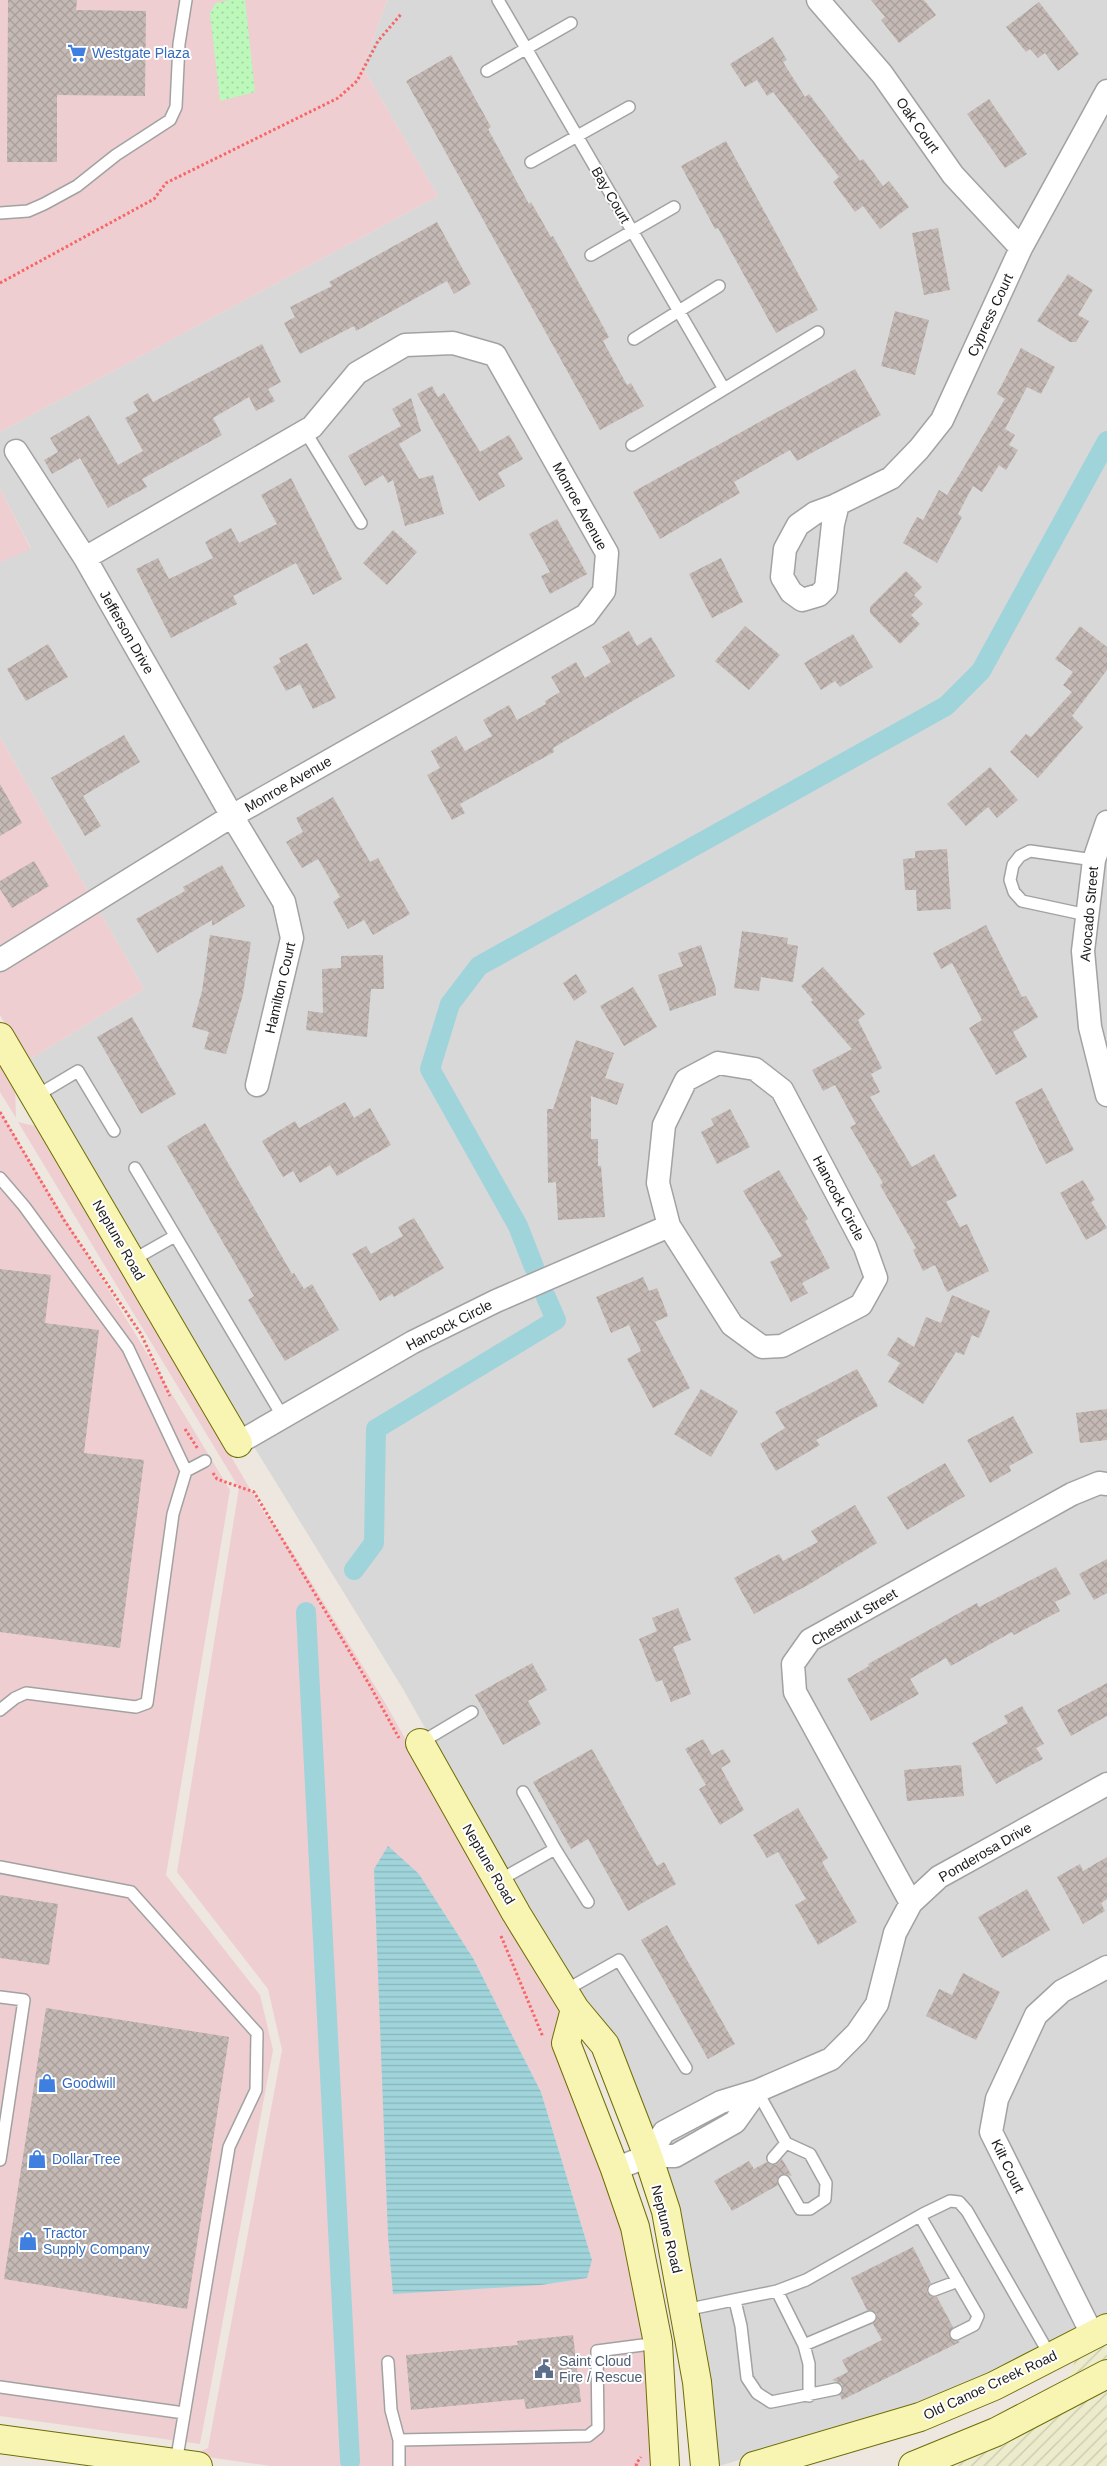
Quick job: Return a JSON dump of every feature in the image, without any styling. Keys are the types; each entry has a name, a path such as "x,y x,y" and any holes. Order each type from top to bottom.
{"main road":[{"name":"Neptune Road","path":"1,1043 36,1096 238,1443"},
{"name":"Neptune Road","path":"420,1743 498,1881 570,2000 605,2045 648,2156 666,2211 698,2382 705,2466"},
{"path":"570,2000 566,2043 616,2169 635,2227 658,2343 653,2460"},
{"name":"Old Canoe Creek Road","path":"754,2466 920,2417 994,2386 1100,2332"},
{"path":"996,2432 1031,2395 1054,2380 1062,2368 1059,2353"},
{"path":"913,2466 996,2432 1107,2374"},
{"path":"5,2441 187,2464"}],"street":[{"name":"Oak Court","path":"818,0 882,74 953,174 1021,248"},
{"name":"Cypress Court","path":"838,504 891,478 919,449 942,420 1021,248 1107,92"},
{"name":"Monroe Avenue","path":"0,960 232,816 586,615 604,591 607,553 494,355 453,343 405,345 357,373 312,427 85,558"},
{"name":"Jefferson Drive","path":"16,451 85,558 232,816"},
{"name":"Hamilton Court","path":"232,816 284,902 292,938 257,1085"},
{"name":"Avocado Street","path":"1107,822 1094,860 1083,951 1090,1027 1107,1096"},
{"name":"Hancock Circle","path":"718,1063 755,1069 782,1090 865,1247 876,1278 861,1305 782,1346 762,1347 732,1325 669,1226 658,1183 664,1125 686,1080 718,1063"},
{"name":"Hancock Circle","path":"238,1443 413,1342 496,1301 669,1226"},
{"name":"Chestnut Street","path":"911,1903 795,1692 793,1664 810,1640 1072,1494 1099,1484 1107,1484"},
{"name":"Ponderosa Drive","path":"648,2156 664,2132 721,2102 757,2091 831,2058 856,2033 876,2004 895,1933 911,1903 939,1877 1107,1784"},
{"name":"Kilt Court","path":"1100,2332 991,2132 997,2098 1036,2015 1062,1991 1107,1967"},
{"path":"616,2169 648,2156"}],"lane":[{"path":"0,213 28,211 77,186 116,155 170,120 176,107 179,44 186,0"},
{"name":"Bay Court","path":"498,0 724,390"},
{"path":"487,71 572,23"},
{"path":"532,162 629,107"},
{"path":"591,255 674,207"},
{"path":"634,339 719,286"},
{"path":"632,445 818,332"},
{"path":"305,431 360,523"},
{"path":"1087,915 1022,901 1014,892 1010,880 1013,865 1020,856 1030,852 1094,860"},
{"path":"36,1096 78,1071 114,1131"},
{"path":"135,1168 283,1417"},
{"path":"0,1178 24,1206 128,1348 186,1471"},
{"path":"131,1261 175,1236"},
{"path":"0,1710 15,1698 26,1694 136,1707 147,1703 173,1514 186,1471 202,1456"},
{"path":"420,1743 472,1712"},
{"path":"523,1792 588,1902"},
{"path":"498,1881 555,1849"},
{"path":"0,1867 131,1892 257,2033 256,2090 229,2148 184,2413 187,2464"},
{"path":"570,2000 619,1960 686,2068"},
{"path":"0,1996 24,2000 0,2160"},
{"path":"757,2091 786,2143 810,2154 826,2183 826,2199 810,2209 800,2209 784,2181"},
{"path":"773,2158 786,2143"},
{"path":"685,2310 777,2291 806,2280 920,2216 950,2201 959,2202 967,2211 1059,2353"},
{"path":"920,2216 978,2316 974,2325 956,2334"},
{"path":"934,2290 958,2281"},
{"path":"777,2291 804,2345 809,2364 810,2396"},
{"path":"734,2300 741,2326 747,2378 757,2393 772,2402 810,2396 836,2389"},
{"path":"804,2345 870,2317"},
{"path":"399,2440 588,2436 598,2428 597,2351 658,2343"},
{"path":"388,2362 391,2410 399,2440 399,2466"},
{"path":"0,2387 184,2413"}],"path":[{"path":"0,283 154,199 166,183 338,98 357,81 378,41 402,13"},
{"path":"0,1112 64,1220 141,1334 173,1403"},
{"path":"181,1420 202,1456"},
{"path":"637,2466 636,2464 653,2460"}],"shaded area":[{"path":"0,0 387,0 363,68 438,196 0,432"},
{"path":"387,0 1107,0 1107,2316 1058,2342 917,2408 719,2466 716,2466 709,2380 588,2006 589,2001 583,2000 526,1907 403,1689 248,1437 27,1061 144,989 0,737 0,562 31,548 0,489 0,432 438,196 363,68"},
{"path":"0,489 31,549 0,562"},
{"path":"0,737 144,989 27,1061 0,1015"},
{"path":"0,1060 15,1085 16,1118 0,1092"},
{"path":"0,1111 230,1490 166,1875 260,1995 273,2050 200,2444 0,2416"},
{"path":"18,1122 39,1127 264,1513 292,1551 384,1701 506,1918 561,2008 625,2230 650,2356 654,2466 271,2466 179,2453 197,2453 208,2448 282,2050 268,1989 177,1872 239,1488","holes":["419,1874 473,1958 541,2092 592,2260"]}],"green space":[{"path":"230,0 245,0 255,92 220,101 210,13 216,3"},
{"path":"1107,2339 1107,2363 1062,2386 1071,2372 1077,2355"},
{"path":"1107,2385 1107,2466 940,2466"}],"water":[{"path":"388,1846 419,1874 473,1958 541,2092 592,2260 587,2278 541,2285 393,2294 388,2236 374,1869"}],"building":[{"name":"Westgate Plaza","path":"8,0 77,0 76,10 146,11 145,96 57,95 57,162 7,162"},
{"path":"871,0 924,0 936,15 899,43 881,20 885,17"},
{"path":"1039,2 1079,54 1058,71 1045,53 1038,58 1030,49 1026,52 1006,27"},
{"path":"773,37 787,60 783,62 805,97 809,94 860,161 863,159 883,186 889,181 909,207 880,229 863,206 855,212 833,182 839,177 773,92 767,96 757,80 745,87 730,64"},
{"path":"451,55 491,127 488,129 529,204 531,202 551,237 553,236 609,337 603,341 627,385 631,383 644,406 600,430 406,81"},
{"path":"989,99 1027,154 1005,168 967,114"},
{"path":"726,141 818,310 776,333 718,228 715,229 681,166"},
{"path":"437,222 471,284 454,294 447,281 356,331 354,326 300,354 284,323 295,317 290,307 332,286 329,282"},
{"path":"938,228 950,290 924,295 912,233"},
{"path":"1068,274 1093,290 1078,315 1089,321 1076,342 1070,342 1037,321"},
{"path":"895,311 929,320 915,375 881,366"},
{"path":"262,344 281,382 268,389 275,401 256,411 249,397 213,418 222,435 142,479 147,487 108,508 80,458 52,474 44,460 58,452 50,438 89,415 118,465 143,451 125,418 138,411 133,402 148,393 153,402"},
{"path":"1021,348 1055,367 1041,394 1027,387 1005,429 1015,435 1009,445 1018,450 1006,470 999,465 982,492 973,486 958,514 962,517 937,563 903,543 917,517 923,520 939,490 947,495 1005,399 997,394"},
{"path":"855,369 881,415 797,461 790,450 734,482 740,493 660,539 633,492"},
{"path":"432,386 438,397 444,393 480,452 509,435 523,459 498,473 505,486 479,501 417,394"},
{"path":"411,398 421,431 399,444 419,479 433,475 444,514 405,526 393,480 388,483 383,475 365,486 348,456 401,426 392,409"},
{"path":"291,478 342,579 313,595 296,563 233,596 237,604 171,638 136,569 158,558 169,579 213,558 205,542 231,528 239,543 277,524 261,495"},
{"path":"557,519 587,574 550,594 541,576 550,572 529,534"},
{"path":"393,530 417,552 387,585 363,563"},
{"path":"721,558 743,602 712,618 689,574"},
{"path":"906,571 922,587 914,595 923,604 911,615 920,624 900,644 870,613 870,607"},
{"path":"745,626 780,655 749,690 715,661"},
{"path":"1080,626 1107,647 1107,670 1072,716 1083,727 1038,778 1010,752 1026,734 1031,737 1072,692 1063,685 1073,672 1055,659"},
{"path":"629,631 637,646 651,637 675,676 553,748 554,752 460,804 465,813 452,820 427,775 440,768 431,751 456,736 465,751 492,736 483,720 509,705 517,720 546,704 545,701 560,692 551,677 576,662 585,678 611,662 602,647"},
{"path":"853,634 873,667 840,687 835,681 821,690 804,663"},
{"path":"307,643 336,698 313,709 300,684 286,691 273,667 281,662 279,658"},
{"path":"48,644 68,677 26,701 7,669"},
{"path":"124,735 140,762 83,796 101,826 85,836 51,778"},
{"path":"990,767 1018,800 997,818 988,807 966,826 947,804"},
{"path":"0,784 22,823 0,836"},
{"path":"333,797 370,862 378,858 410,914 373,935 364,920 348,929 333,902 340,897 318,859 302,868 286,842 303,832 296,818"},
{"path":"947,849 951,909 917,911 916,890 905,890 903,859 915,858 915,851"},
{"path":"34,861 49,886 12,908 0,889 0,881"},
{"path":"222,865 245,906 212,926 212,920 157,953 136,919 185,891 183,887"},
{"path":"986,925 1022,997 1026,996 1038,1017 1013,1032 1027,1057 996,1075 969,1028 982,1020 952,963 941,969 933,953"},
{"path":"742,931 788,938 787,944 798,946 793,982 761,977 759,991 734,988"},
{"path":"210,935 251,942 243,994 226,1054 204,1049 209,1032 192,1027 202,991"},
{"path":"701,945 716,989 716,995 670,1011 658,975 683,966 678,953"},
{"path":"383,955 384,989 371,989 367,1037 306,1030 308,1011 323,1013 322,969 341,968 341,956"},
{"path":"823,967 865,1014 858,1020 882,1068 871,1074 880,1092 870,1097 912,1167 934,1154 957,1196 946,1202 960,1227 967,1224 989,1271 947,1292 935,1265 923,1271 913,1250 916,1248 880,1185 883,1183 850,1127 856,1124 835,1085 823,1091 812,1070 852,1049 811,1002 813,1000 801,986"},
{"path":"576,974 587,992 574,1001 563,983"},
{"path":"633,987 657,1027 624,1046 600,1006"},
{"path":"132,1017 176,1094 141,1114 97,1037"},
{"path":"576,1040 614,1053 605,1078 624,1084 617,1105 591,1096 591,1139 598,1139 598,1166 601,1166 605,1217 558,1220 556,1182 548,1183 547,1109 553,1109"},
{"path":"1042,1088 1074,1150 1046,1164 1015,1102"},
{"path":"345,1102 354,1118 370,1108 391,1145 337,1176 330,1165 300,1183 293,1171 283,1177 262,1141 295,1121 299,1128"},
{"path":"730,1109 750,1147 717,1164 701,1132 714,1125 711,1119"},
{"path":"205,1123 292,1274 294,1273 304,1289 312,1284 339,1330 285,1361 248,1300 254,1296 167,1146"},
{"path":"779,1170 808,1219 805,1221 830,1268 802,1283 808,1293 791,1302 770,1262 782,1256 743,1191"},
{"path":"1083,1180 1095,1200 1091,1202 1107,1228 1086,1240 1060,1193"},
{"path":"414,1218 444,1268 394,1297 392,1294 380,1301 352,1254 366,1246 371,1254 403,1236 398,1227"},
{"path":"0,1269 51,1275 45,1323 99,1330 84,1453 144,1460 120,1648 0,1632"},
{"path":"643,1277 649,1291 657,1288 668,1316 655,1322 690,1388 653,1408 627,1359 641,1351 629,1325 611,1333 596,1297"},
{"path":"952,1295 990,1311 979,1338 972,1335 964,1355 956,1352 923,1404 888,1382 900,1363 887,1355 898,1337 914,1347 926,1317 941,1323"},
{"path":"857,1369 878,1406 816,1440 820,1445 776,1471 760,1444 785,1428 775,1412"},
{"path":"701,1389 738,1411 711,1457 674,1434"},
{"path":"1107,1409 1107,1440 1080,1443 1076,1413"},
{"path":"1013,1416 1033,1453 1009,1466 1011,1471 990,1483 967,1440"},
{"path":"945,1463 965,1496 907,1530 887,1497"},
{"path":"855,1505 877,1543 808,1585 754,1614 734,1578 779,1554 783,1561 818,1542 811,1531"},
{"path":"1107,1559 1107,1593 1094,1600 1079,1574"},
{"path":"1056,1567 1071,1594 1055,1602 1060,1611 1014,1635 1012,1632 951,1666 946,1658 910,1679 919,1694 871,1721 847,1679 869,1666 868,1664 977,1603 979,1607"},
{"path":"678,1608 691,1640 673,1647 691,1694 671,1702 662,1680 656,1682 639,1639 657,1631 652,1618"},
{"path":"532,1663 547,1690 528,1701 541,1724 503,1745 475,1695"},
{"path":"1107,1683 1107,1716 1071,1736 1057,1710"},
{"path":"1022,1706 1044,1744 1036,1748 1043,1759 996,1784 972,1743 1008,1723 1004,1716"},
{"path":"703,1739 712,1755 723,1749 731,1762 721,1768 744,1810 720,1825 699,1789 706,1785 685,1749"},
{"path":"592,1749 657,1866 664,1862 676,1884 628,1911 588,1839 571,1849 533,1782"},
{"path":"961,1765 964,1796 907,1801 904,1770"},
{"path":"798,1808 828,1858 822,1862 857,1922 818,1945 795,1905 806,1899 778,1852 767,1858 753,1835"},
{"path":"1107,1857 1107,1899 1101,1903 1105,1911 1083,1924 1057,1877 1080,1864 1083,1871"},
{"path":"1027,1889 1050,1930 1002,1958 978,1917"},
{"path":"0,1895 58,1904 49,1965 0,1958"},
{"path":"667,1925 735,2044 708,2059 641,1940"},
{"path":"963,1973 1000,1992 976,2040 926,2016 939,1989 952,1995"},
{"path":"46,2008 229,2037 187,2309 4,2279"},
{"path":"782,2159 792,2176 780,2175 777,2180 778,2185 732,2211 714,2181 749,2161 754,2169 767,2162 771,2165 776,2165"},
{"path":"913,2247 931,2283 927,2288 927,2293 932,2297 937,2297 953,2327 949,2333 950,2338 960,2342 842,2400 840,2395 843,2391 842,2384 832,2380 848,2372 842,2360 882,2340 873,2324 877,2314 867,2310 851,2278"},
{"path":"573,2335 581,2402 526,2409 524,2399 411,2410 406,2355 518,2345 517,2341"}],"waterway":[{"path":"534,1267 518,1226 430,1069 450,1004 479,966 946,706 981,671 1107,441"},
{"path":"354,1570 374,1543 376,1429 556,1320 546,1297"},
{"path":"306,1612 350,2461"}],"place":[{"name":"Westgate Plaza","path":"77,53"},
{"name":"Goodwill","path":"47,2083"},
{"name":"Dollar Tree","path":"37,2159"},
{"name":"Tractor Supply Company","path":"28,2241"},
{"name":"Saint Cloud Fire / Rescue","path":"544,2369"}]}
